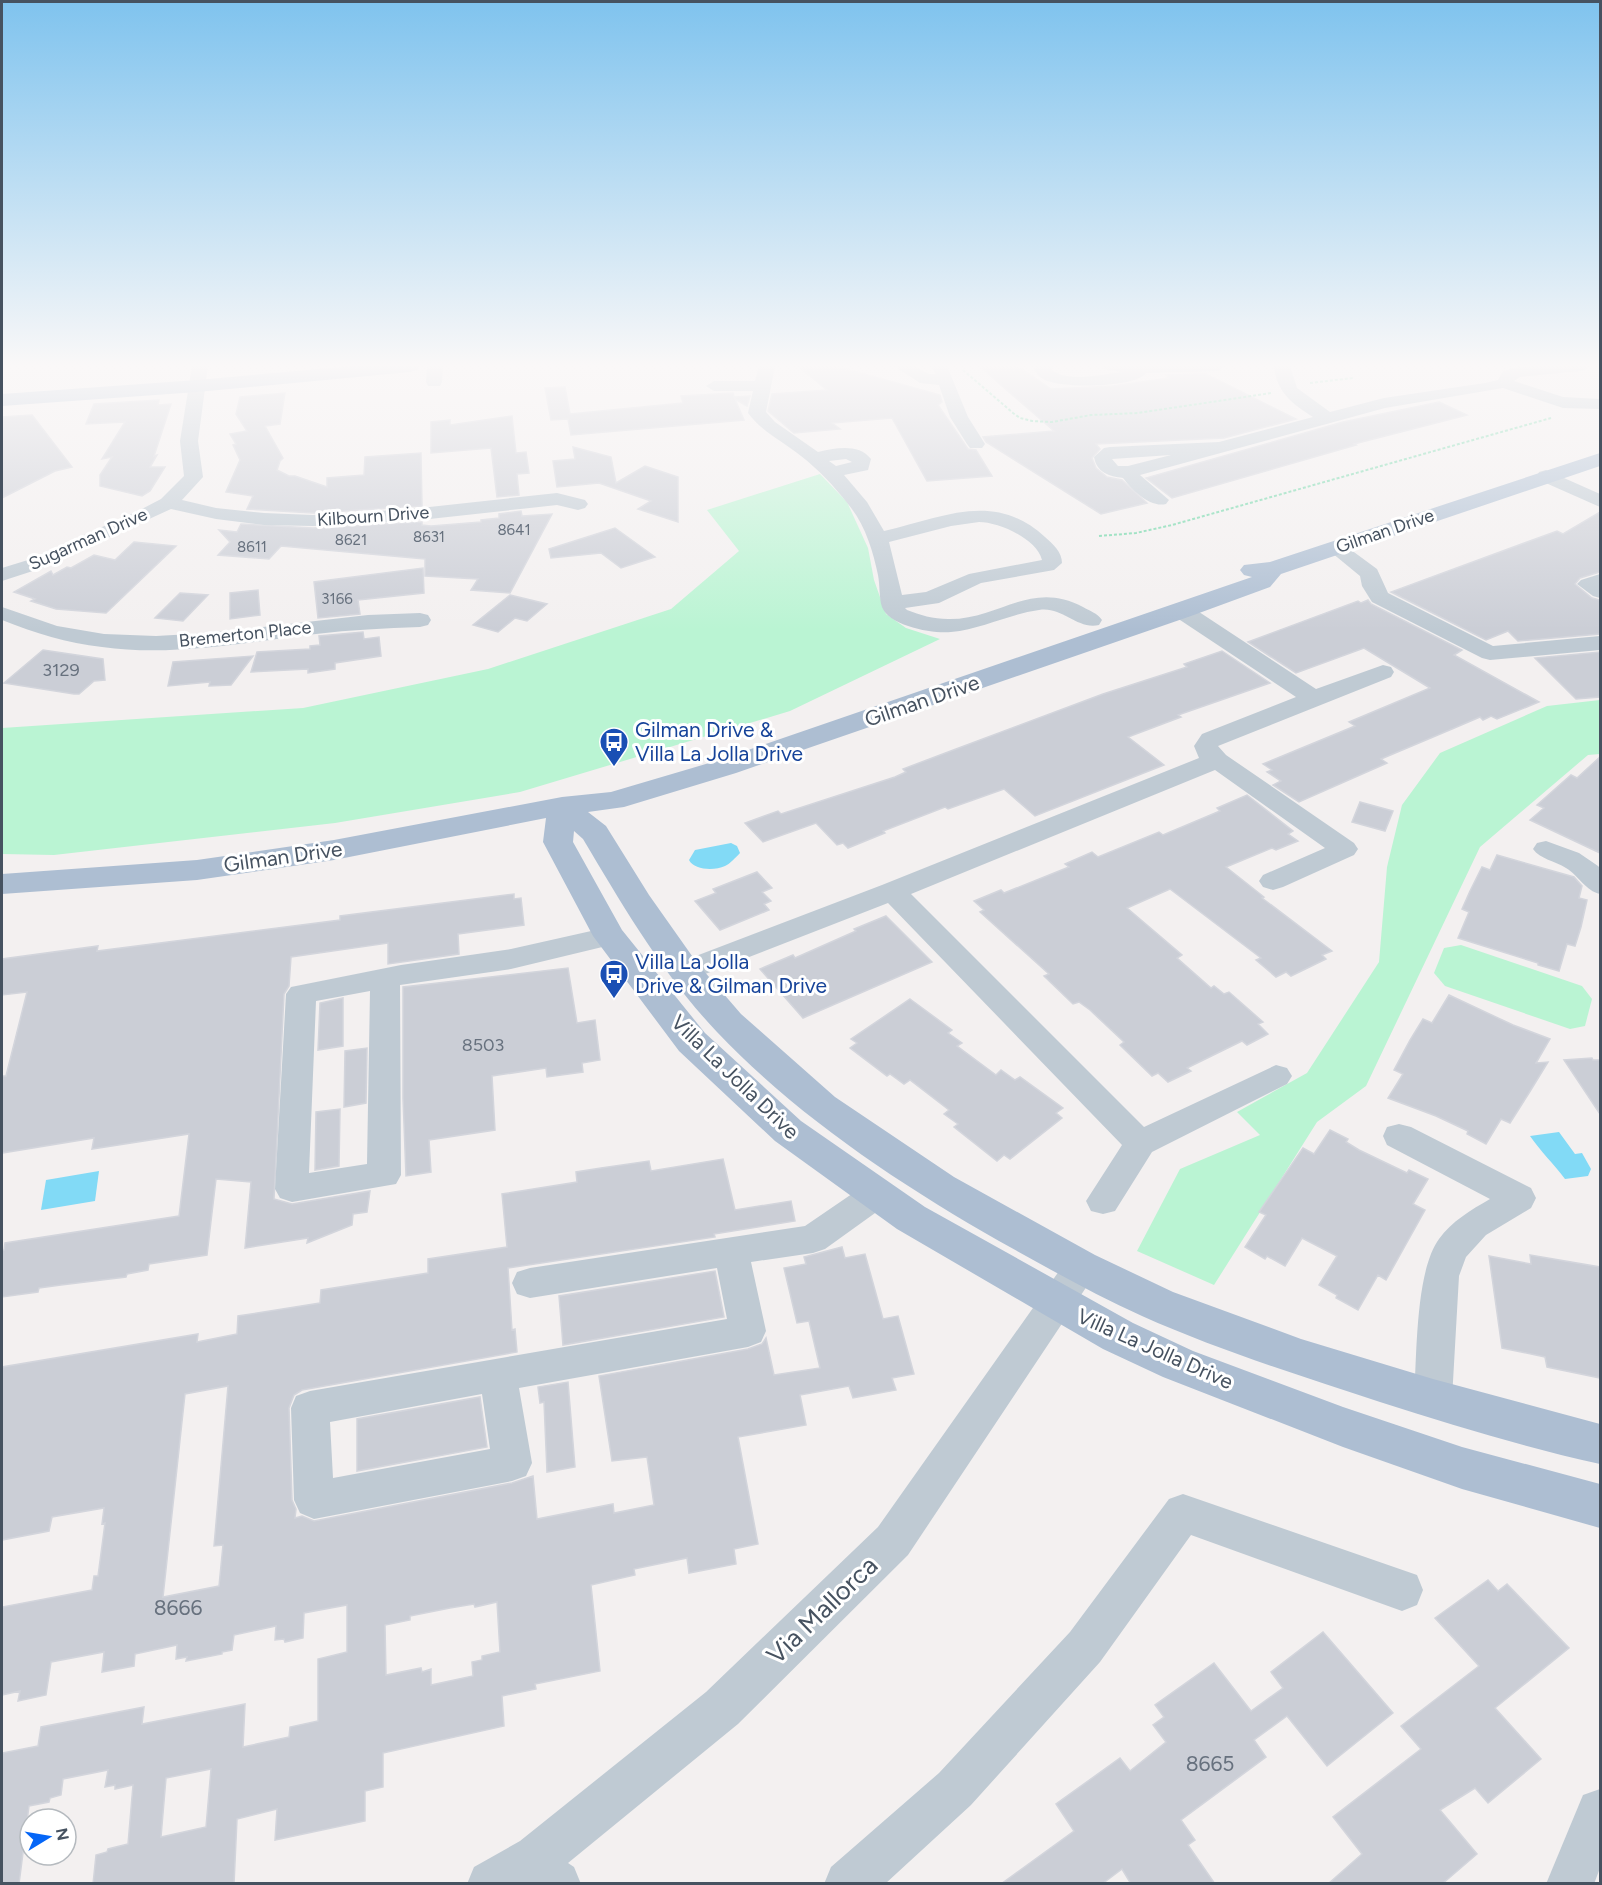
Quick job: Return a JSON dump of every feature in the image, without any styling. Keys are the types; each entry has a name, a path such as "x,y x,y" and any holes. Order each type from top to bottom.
{"main road":[{"name":"Gilman Drive","path":"562,806 605,783 792,724 1091,620 1242,570 1273,569 1600,459"},
{"name":"Gilman Drive","path":"2,884 197,870 334,850 562,806 614,801 726,767 1182,611 1261,582 1273,569"},
{"name":"Villa La Jolla Drive","path":"562,806 558,842 609,936 692,1042 788,1131 911,1218 1057,1303 1118,1336 1178,1364 1462,1468 1600,1506"},
{"name":"Villa La Jolla Drive","path":"562,806 595,833 636,901 685,971 729,1023 822,1107 940,1188 1081,1267 1158,1304 1299,1357 1434,1399 1600,1444"}],"street":[{"name":"Sugarman Drive","path":"2,575 35,564 168,503 194,477 191,454"},
{"path":"809,454 831,472 860,506 878,538 888,575 892,603 899,615 908,620 936,625 969,623 1034,604 1050,602 1065,606 1091,620"},
{"path":"815,458 853,454 862,459 861,466 831,472"},
{"path":"1107,454 1103,457 1107,467 1119,472 1130,472 1195,454"},
{"path":"1130,472 1135,481 1159,500"},
{"path":"1546,476 1600,501"},
{"name":"Kilbourn Drive","path":"168,503 197,511 261,519 332,521 557,499 578,504"},
{"path":"878,538 943,523 993,516 1020,528 1046,549 1052,557 1052,563 1047,566 976,578 931,598 892,603"},
{"path":"1336,548 1370,573 1373,586 1380,597 1490,653 1600,643"},
{"path":"1600,580 1588,584 1600,592"},
{"path":"1182,611 1314,698"},
{"name":"Bremerton Place","path":"2,613 20,622 81,638 132,642 214,641 379,619 420,620"},
{"path":"1272,881 1345,849 1217,760 1208,753 1206,746 1211,739 1383,672"},
{"path":"685,971 892,891 1217,760"},
{"path":"1546,849 1566,856 1587,868 1600,885"},
{"path":"892,891 1140,1143"},
{"path":"385,979 384,1175 292,1190 301,994 385,979 511,958 609,936"},
{"path":"1103,1201 1140,1143 1276,1076"},
{"path":"1399,1136 1519,1198 1474,1225 1451,1249 1441,1276 1434,1399"},
{"path":"530,1283 813,1239 877,1194"},
{"path":"498,1375 512,1463 314,1500 310,1408 747,1331 731,1251"},
{"name":"Via Mallorca","path":"527,1878 722,1708 892,1541 1081,1267"},
{"path":"848,1884 955,1789 1077,1655 1184,1513 1402,1590"},
{"path":"1570,1884 1600,1812"}],"path":[{"path":"1099,536 1157,528 1315,485 1415,454"}],"green space":[{"path":"820,474 847,502 868,548 874,580 886,614 906,628 940,639 790,711 520,792 335,823 54,855 2,854 2,728 303,708 488,669 671,609 739,551 707,510"},
{"path":"1600,700 1600,754 1588,755 1480,847 1366,1086 1317,1122 1214,1285 1137,1251 1180,1169 1260,1135 1237,1112 1307,1073 1379,962 1387,867 1402,805 1440,753 1547,706"},
{"path":"1461,945 1582,986 1592,999 1585,1026 1570,1029 1445,986 1434,973 1444,948"}],"water":[{"path":"731,843 737,846 740,853 725,866 705,869 695,866 689,860 695,850"},
{"path":"1559,1132 1575,1154 1582,1153 1591,1169 1588,1176 1565,1179 1530,1136"},
{"path":"99,1171 95,1201 41,1210 46,1180"}],"building":[{"path":"2,454 62,454 72,467 55,471 2,498"},
{"path":"105,454 155,454 154,456 157,455 150,467 165,467 150,491 142,496 100,486 100,475 112,457 102,459"},
{"path":"237,454 281,454 283,458 277,470 289,476 327,487 327,478 364,475 365,457 421,454 422,506 313,513 247,509 253,496 226,492 240,460"},
{"path":"492,454 526,454 529,473 517,474 519,495 497,497"},
{"path":"574,454 599,454 611,457 616,483 645,466 678,477 678,522 638,509 651,501 599,483 557,487 553,461 575,459"},
{"path":"912,454 978,454 992,476 927,481"},
{"path":"1005,454 1096,454 1092,458 1096,468 1107,477 1122,480 1147,503 1101,514"},
{"path":"1231,454 1325,454 1172,498 1146,478"},
{"path":"521,511 522,516 552,514 510,593 471,590 478,579 425,576 425,559 281,546 269,559 218,555 230,542 219,530 237,532 241,524 313,528 422,522 422,525 431,526 481,522 481,520 499,518 499,514"},
{"path":"1600,512 1600,572 1580,578 1575,584 1592,598 1600,600 1600,634 1518,641 1508,631 1486,640 1391,592 1557,531 1563,534"},
{"path":"615,528 655,557 621,568 601,553 551,558 549,549"},
{"path":"134,542 176,546 106,613 56,609 31,601 35,599 14,592 51,571 53,575 94,555 115,560"},
{"path":"423,568 424,593 358,600 360,614 318,618 314,582"},
{"path":"258,590 260,615 230,619 230,593"},
{"path":"180,593 208,595 183,621 155,618"},
{"path":"510,595 547,604 527,621 515,618 498,632 473,625"},
{"path":"1368,600 1371,604 1462,650 1454,655 1539,702 1497,719 1491,716 1483,720 1480,717 1381,759 1387,763 1299,802 1273,785 1281,781 1267,772 1272,770 1263,764 1355,726 1349,722 1430,688 1364,648 1296,673 1248,642 1358,601 1361,603"},
{"path":"363,632 364,639 379,637 381,656 335,663 335,669 308,673 308,669 251,672 257,652 310,649 310,646 320,645 319,636"},
{"path":"43,650 103,659 105,680 94,681 79,694 4,683"},
{"path":"1222,651 1270,683 1178,715 1181,717 1128,737 1164,765 1035,816 1004,789 948,809 945,807 883,831 885,833 848,848 843,843 837,845 816,823 763,842 745,823 778,811 781,814 895,777 906,772 903,769 1103,694 1187,667 1184,664"},
{"path":"1600,652 1600,697 1576,699 1535,658"},
{"path":"253,656 231,685 209,686 210,682 168,686 173,662"},
{"path":"1600,757 1600,853 1530,820 1544,808 1537,805 1571,775 1577,778"},
{"path":"1247,795 1293,831 1288,834 1298,841 1276,850 1272,848 1226,867 1264,897 1262,898 1332,951 1322,955 1326,959 1291,976 1286,972 1276,977 1256,960 1261,958 1170,889 1127,908 1182,955 1177,958 1211,988 1214,986 1224,994 1229,992 1263,1022 1258,1024 1268,1034 1247,1045 1242,1041 1187,1068 1191,1071 1168,1082 1158,1073 1152,1076 1120,1045 1124,1042 1090,1010 1079,1002 1073,1004 1044,976 1049,974 980,912 984,910 974,901 1001,890 1004,893 1069,867 1065,864 1092,852 1098,857 1159,832 1163,835 1220,811 1217,808"},
{"path":"1360,802 1393,811 1385,831 1352,822"},
{"path":"1497,855 1574,877 1582,886 1579,898 1587,900 1581,927 1575,946 1567,944 1559,971 1458,938 1469,912 1462,909 1470,891 1482,867 1490,870"},
{"path":"757,872 772,888 762,892 771,901 764,904 769,910 720,930 695,901 716,893 713,889"},
{"path":"514,894 514,899 521,898 524,925 458,934 459,954 388,964 388,943 291,957 289,986 284,994 274,1199 292,1204 370,1191 367,1212 353,1214 352,1225 307,1243 308,1238 245,1248 251,1182 216,1179 207,1255 149,1264 148,1270 127,1274 126,1277 39,1288 38,1292 2,1297 2,1250 4,1250 5,1243 179,1216 189,1134 92,1149 94,1138 2,1153 2,1076 6,1076 27,992 2,995 2,959 98,946 97,951 340,920 340,916"},
{"path":"886,916 932,962 803,1018 760,969 793,955 795,958"},
{"path":"568,968 577,1023 595,1020 600,1060 582,1063 583,1072 547,1077 546,1068 492,1076 495,1130 429,1140 431,1172 406,1176 403,987"},
{"path":"1449,995 1513,1025 1550,1039 1536,1063 1548,1062 1510,1123 1501,1119 1486,1144 1467,1134 1468,1131 1388,1098 1403,1074 1394,1070 1410,1040 1423,1019 1432,1023"},
{"path":"343,998 343,1046 318,1050 320,1003"},
{"path":"910,999 952,1030 948,1033 962,1043 957,1046 996,1075 1001,1070 1015,1080 1020,1077 1063,1108 1056,1113 1062,1118 1010,1159 1004,1155 997,1161 954,1127 958,1124 944,1114 949,1110 910,1080 904,1084 890,1074 887,1076 850,1048 857,1043 851,1039"},
{"path":"367,1048 366,1103 344,1107 345,1051"},
{"path":"1592,1058 1600,1060 1600,1114 1564,1060"},
{"path":"340,1109 339,1166 315,1170 316,1112"},
{"path":"1330,1130 1348,1139 1346,1142 1359,1150 1407,1173 1409,1170 1428,1179 1413,1204 1425,1210 1386,1280 1378,1275 1358,1310 1319,1285 1337,1256 1302,1238 1285,1266 1267,1256 1265,1259 1245,1247 1266,1215 1259,1212 1303,1148 1314,1154"},
{"path":"723,1159 735,1210 791,1201 795,1221 714,1234 715,1237 508,1268 512,1330 515,1329 517,1352 302,1390 294,1395 289,1408 292,1500 296,1509 295,1518 302,1516 314,1521 512,1483 533,1476 537,1519 613,1504 614,1513 654,1505 647,1457 612,1461 599,1376 748,1349 762,1344 766,1338 774,1375 820,1368 809,1321 797,1323 784,1268 806,1264 804,1257 842,1247 845,1258 865,1254 883,1319 898,1316 914,1374 892,1378 896,1390 853,1398 849,1386 800,1395 806,1425 738,1437 758,1544 734,1549 736,1564 689,1573 687,1558 634,1569 635,1575 591,1585 600,1671 535,1684 536,1689 502,1696 504,1726 383,1753 383,1787 365,1791 365,1821 275,1840 277,1809 237,1819 234,1884 93,1884 96,1855 128,1844 133,1785 115,1789 115,1785 105,1787 108,1770 63,1779 61,1795 50,1798 49,1802 18,1807 18,1867 21,1867 19,1884 2,1884 2,1753 38,1746 41,1727 144,1707 142,1724 245,1704 243,1747 289,1737 290,1727 318,1721 318,1659 347,1652 347,1605 304,1613 303,1638 285,1642 284,1639 275,1640 276,1626 234,1635 232,1650 222,1652 222,1654 186,1661 187,1657 176,1659 177,1645 135,1654 134,1666 102,1672 104,1652 51,1662 46,1695 18,1701 20,1691 2,1695 2,1607 92,1590 94,1576 98,1576 105,1523 102,1524 104,1508 52,1517 49,1531 2,1540 2,1367 198,1334 197,1342 237,1334 238,1316 320,1303 321,1290 428,1273 428,1259 507,1247 502,1194 577,1182 576,1172 649,1161 651,1171","holes":["228,1386 214,1546 223,1545 219,1586 163,1597 185,1394","497,1602 500,1652 482,1656 482,1660 472,1662 473,1676 431,1685 431,1669 422,1672 421,1668 386,1675 385,1625 410,1620 410,1616","211,1769 206,1827 161,1837 166,1778"]},
{"path":"1530,1255 1600,1267 1600,1378 1547,1367 1545,1357 1502,1348 1489,1256 1531,1264"},
{"path":"715,1271 724,1317 563,1345 559,1296"},
{"path":"568,1382 575,1467 547,1472 544,1402 540,1403 538,1387"},
{"path":"480,1397 487,1447 357,1471 357,1419"},
{"path":"1488,1580 1498,1591 1507,1584 1569,1648 1495,1708 1541,1759 1488,1803 1475,1788 1440,1810 1477,1854 1442,1884 1328,1884 1362,1854 1333,1817 1421,1749 1401,1726 1479,1666 1435,1618"},
{"path":"1323,1632 1393,1713 1327,1766 1287,1716 1254,1740 1266,1757 1181,1820 1195,1840 1188,1845 1215,1884 1131,1884 1122,1869 1102,1884 1001,1884 1074,1831 1056,1804 1120,1758 1130,1771 1166,1742 1153,1725 1164,1717 1155,1705 1214,1663 1251,1711 1283,1688 1271,1672"}],"place":[{"name":"Gilman Drive & Villa La Jolla Drive","path":"614,768"},
{"name":"Villa La Jolla Drive & Gilman Drive","path":"614,1000"}]}
